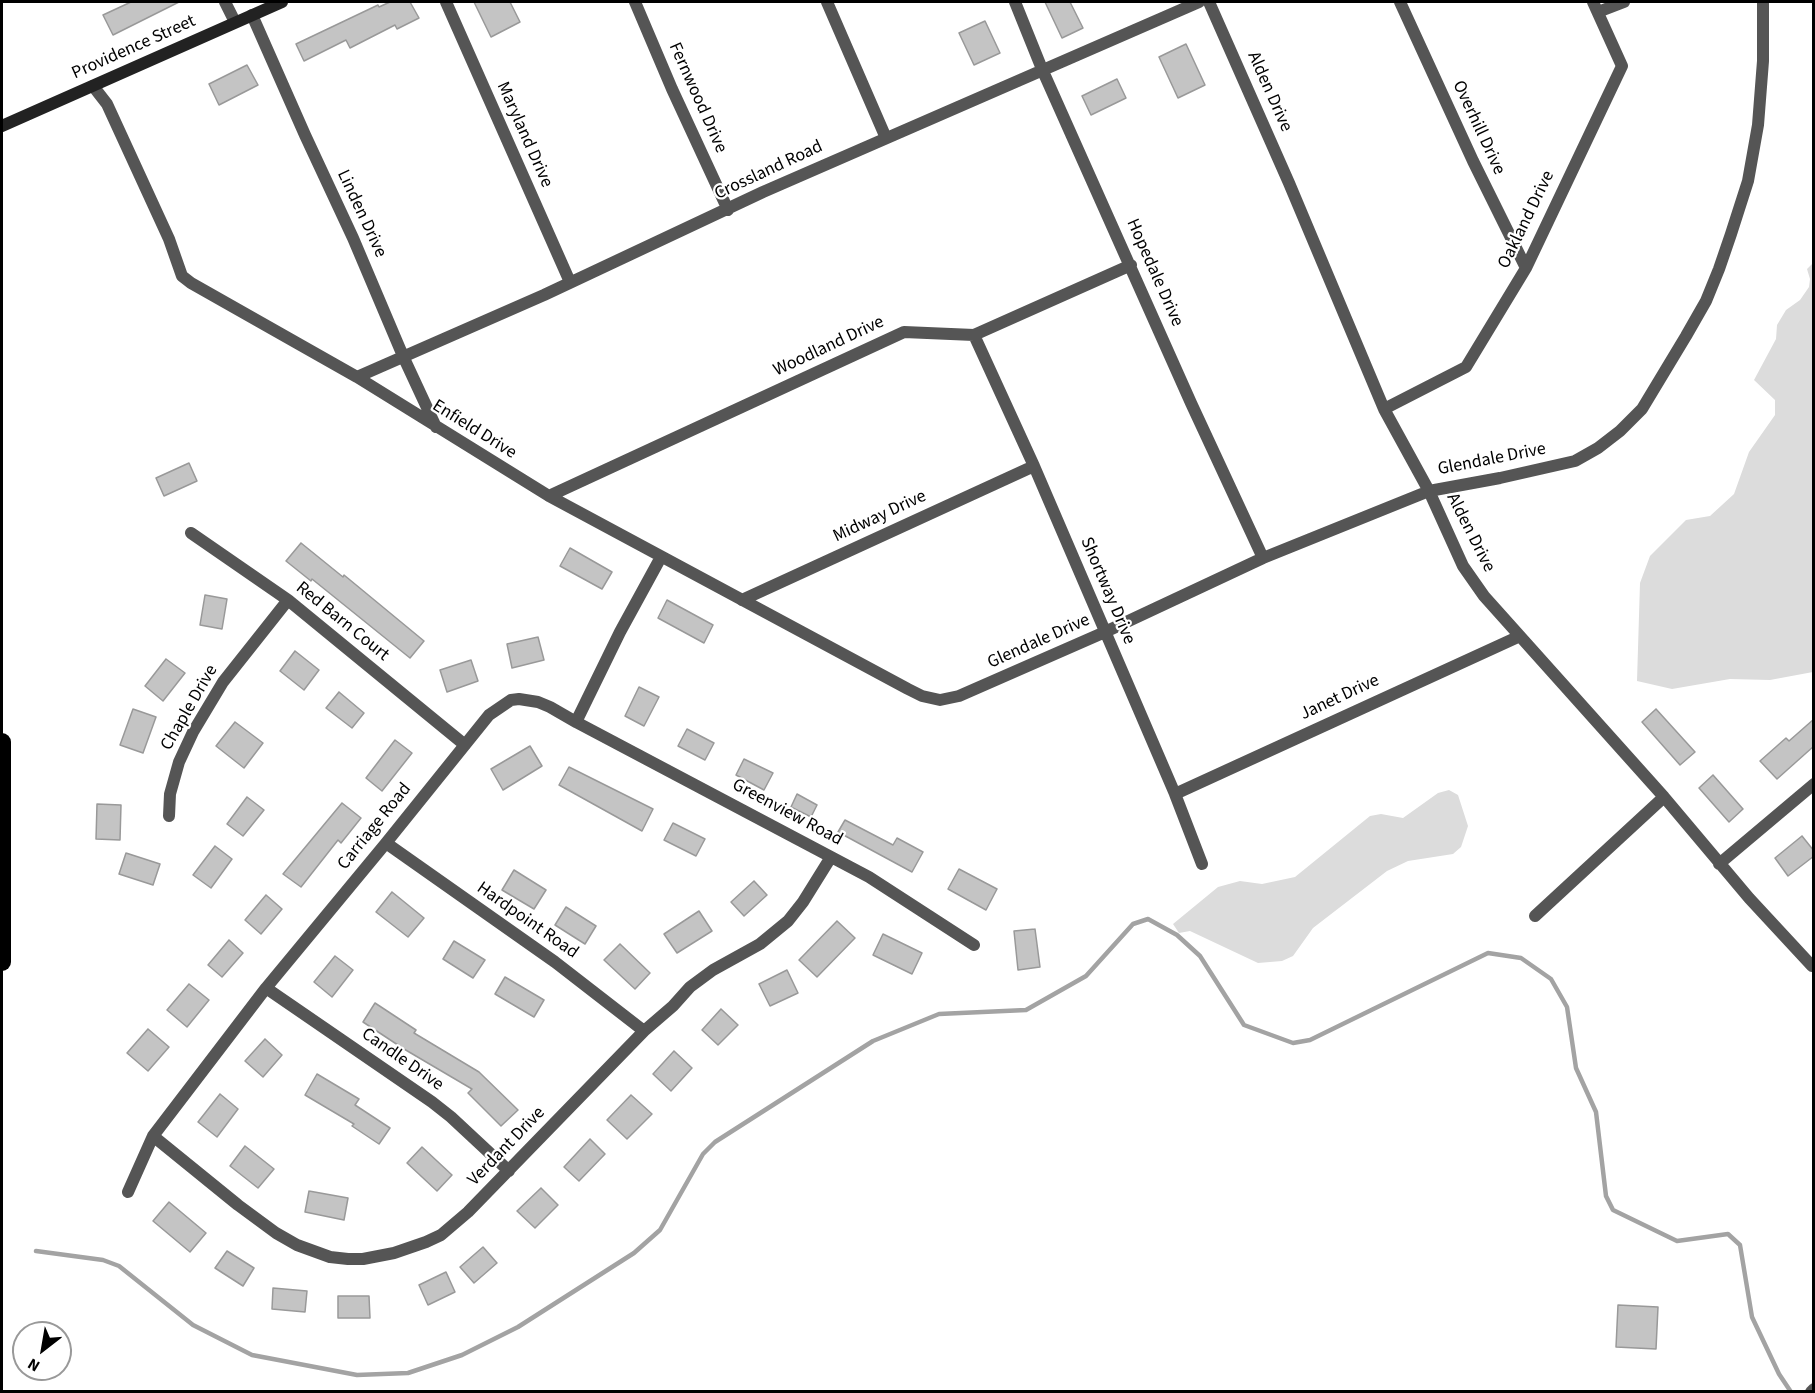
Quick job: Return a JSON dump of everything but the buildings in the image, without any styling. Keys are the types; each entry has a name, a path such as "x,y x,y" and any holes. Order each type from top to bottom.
{"highway":[{"path":"2,742 2,962"}],"main road":[{"name":"Providence Street","path":"2,126 282,2"}],"street":[{"path":"225,2 235,22"},
{"name":"Maryland Drive","path":"446,2 570,282"},
{"name":"Fernwood Drive","path":"635,2 728,210"},
{"path":"826,2 886,138"},
{"name":"Hopedale Drive","path":"1015,2 1042,69 1263,558"},
{"name":"Crossland Road","path":"357,377 544,295 886,138 1199,2"},
{"name":"Alden Drive","path":"1209,2 1289,183 1384,409 1429,491 1463,566 1484,596 1664,797 1749,898 1812,966"},
{"name":"Overhill Drive","path":"1400,2 1473,161 1526,268"},
{"path":"1595,7 1624,2"},
{"name":"Glendale Drive","path":"940,700 959,696 1105,632 1263,558 1429,491 1575,461 1598,448 1620,431 1642,409 1706,301 1719,269 1748,181 1758,125 1763,62 1763,2"},
{"name":"Oakland Drive","path":"1384,409 1466,367 1526,268 1622,66 1595,7"},
{"name":"Linden Drive","path":"252,15 436,428"},
{"name":"Enfield Drive","path":"93,86 107,104 169,239 182,276 357,377 549,496 915,693 940,700"},
{"name":"Woodland Drive","path":"549,496 904,332 974,335 1131,265"},
{"name":"Shortway Drive","path":"974,335 1034,466 1175,794 1202,864"},
{"name":"Midway Drive","path":"742,600 1034,466"},
{"name":"Red Barn Court","path":"191,533 288,600 465,745"},
{"path":"576,722 661,557"},
{"name":"Chaple Drive","path":"170,816 170,794 178,762 193,732 223,682 288,600"},
{"name":"Janet Drive","path":"1175,794 1520,636"},
{"name":"Carriage Road","path":"128,1192 153,1136 266,988 489,715 511,700 519,699 550,706 576,722"},
{"name":"Greenview Road","path":"576,722 869,877 974,945"},
{"path":"1719,864 1814,784"},
{"path":"1535,916 1664,797"},
{"name":"Hardpoint Road","path":"386,843 555,962 644,1031"},
{"name":"Verdant Drive","path":"153,1136 276,1233 297,1245 330,1257 363,1259 394,1253 426,1242 441,1235 468,1212 644,1031 674,1006 690,987 713,970 760,944 788,921 803,903 831,857"},
{"name":"Candle Drive","path":"266,988 432,1102 509,1171"}],"shaded area":[{"path":"1813,263 1813,672 1770,680 1730,679 1672,689 1637,681 1640,583 1650,556 1686,520 1710,516 1734,494 1749,452 1775,415 1775,400 1754,380 1776,339 1777,325 1786,310 1800,300 1809,287 1810,279 1807,269"},
{"path":"1449,790 1458,795 1468,826 1461,847 1453,854 1408,861 1387,871 1313,928 1293,956 1282,961 1258,963 1190,931 1179,933 1173,924 1218,887 1240,881 1262,884 1295,877 1370,816 1381,814 1403,818 1438,793"}],"waterway":[{"path":"36,1251 103,1260 119,1266 193,1325 252,1355 357,1375 408,1373 462,1355 518,1327 634,1253 660,1230 703,1154 715,1142 873,1041 939,1014 1026,1010 1086,976 1133,924 1148,919 1177,935 1200,956 1244,1025 1293,1043 1310,1040 1488,953 1521,958 1551,979 1567,1007 1576,1068 1596,1112 1606,1196 1613,1210 1677,1241 1728,1234 1740,1245 1752,1317 1779,1374 1791,1392"}]}
